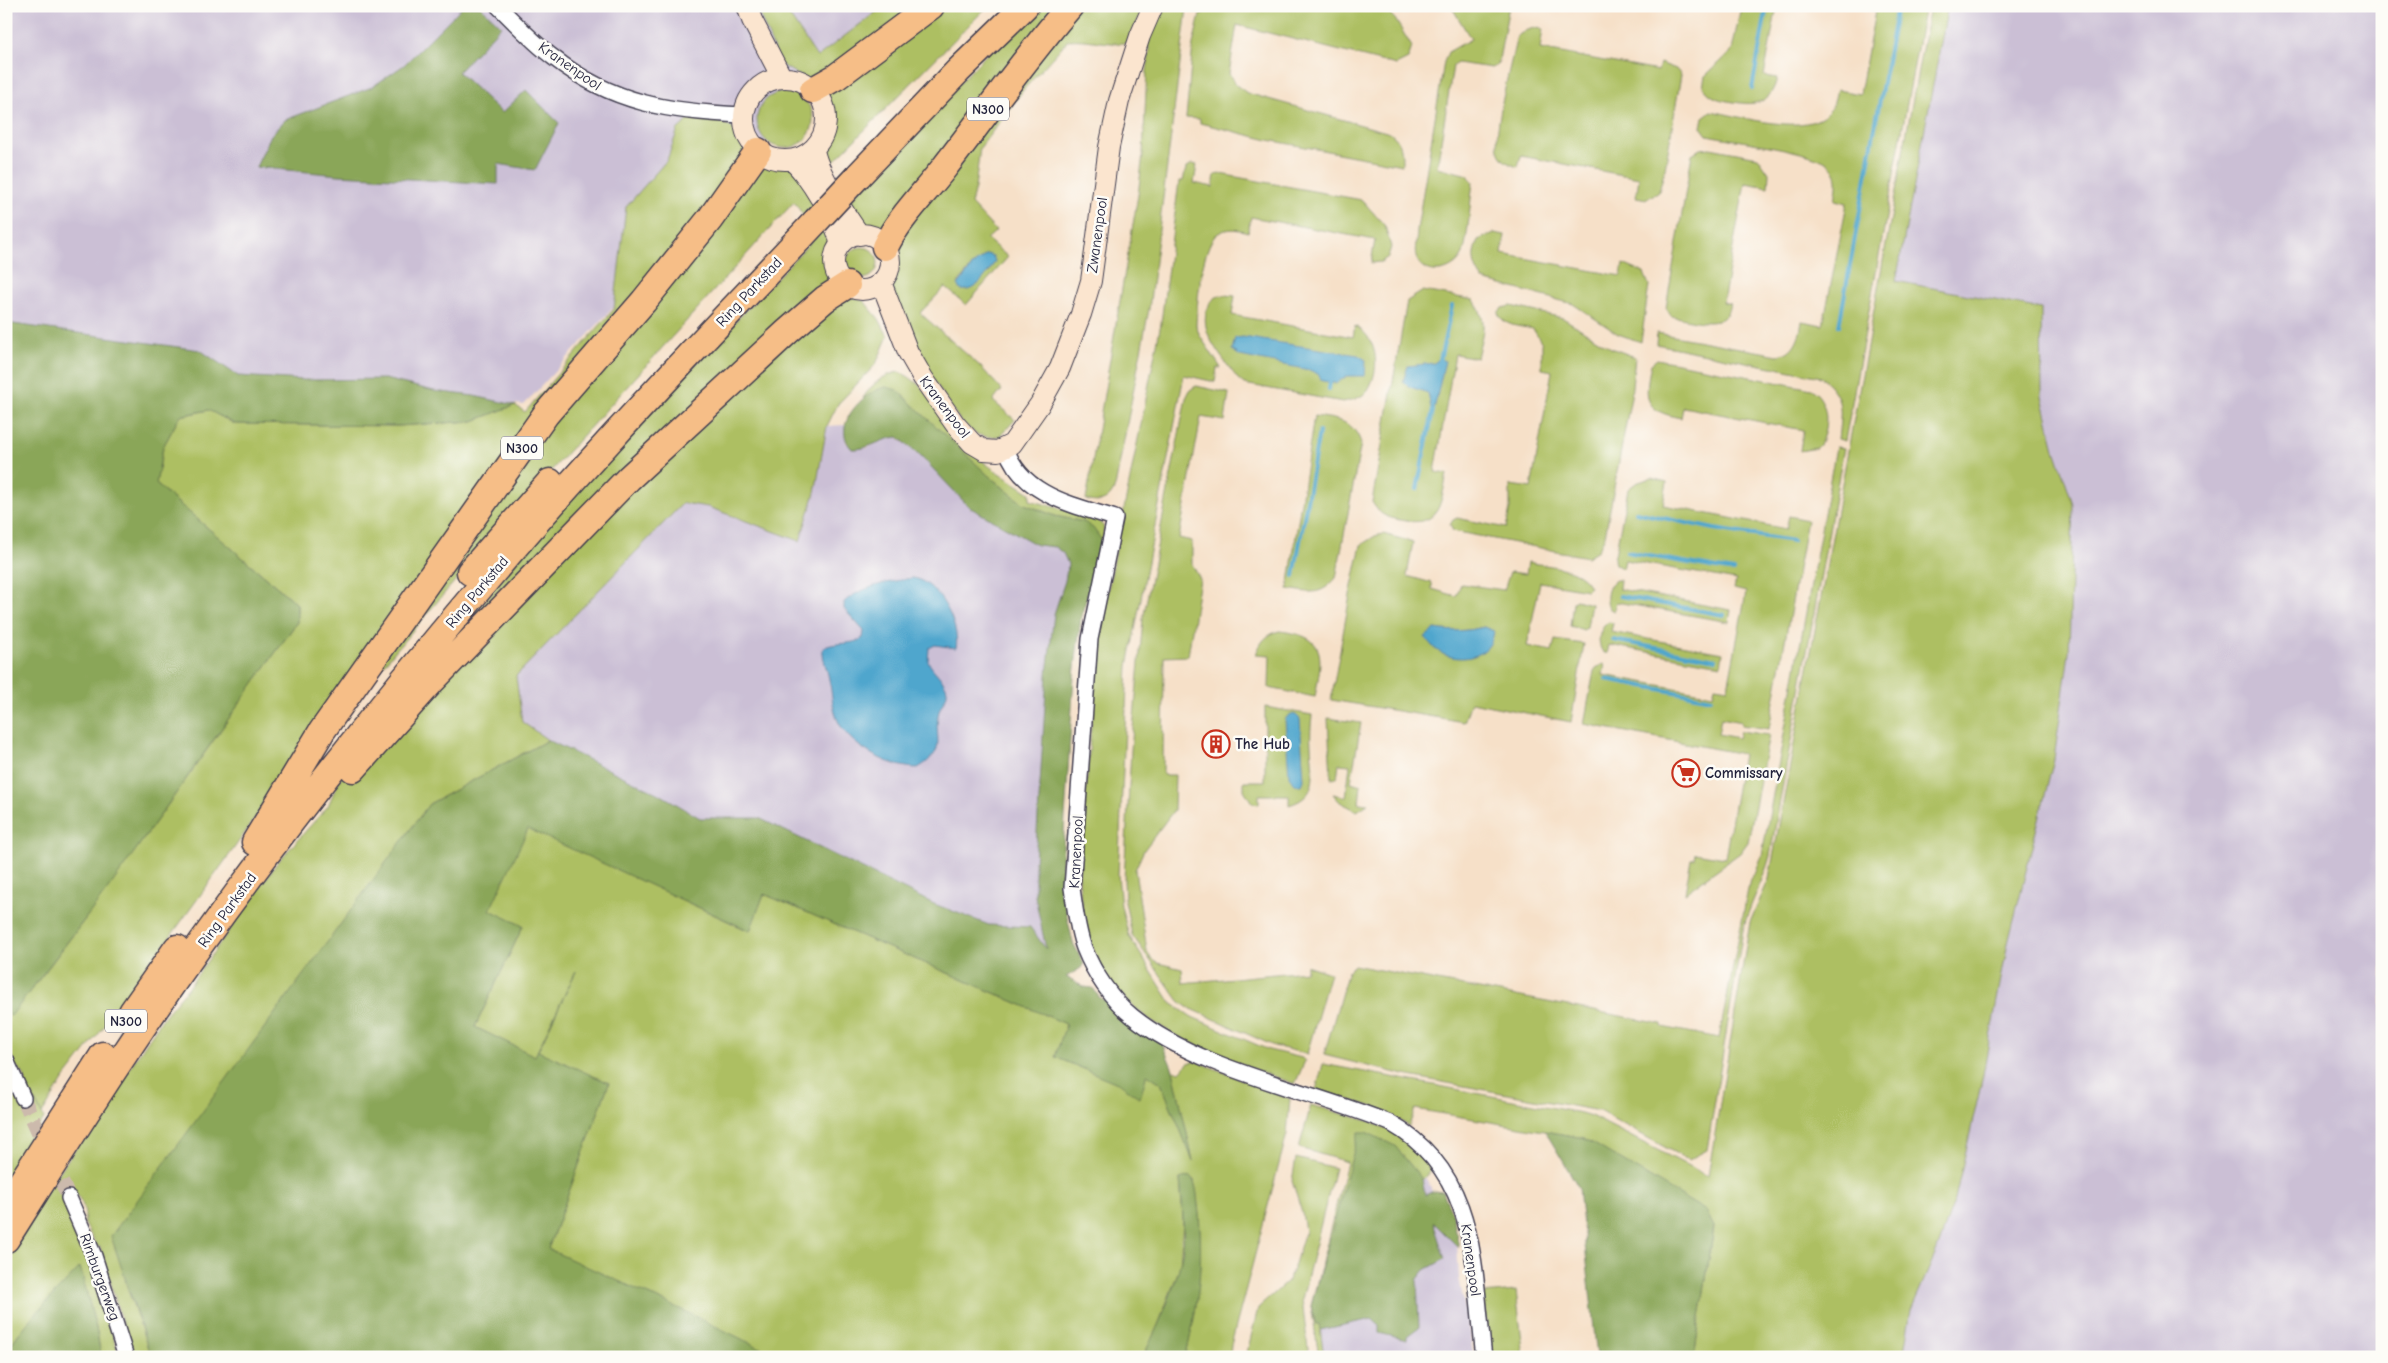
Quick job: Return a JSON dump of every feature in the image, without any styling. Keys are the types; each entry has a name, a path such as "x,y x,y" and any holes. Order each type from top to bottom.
{"highway":[{"path":"813,90 836,77 931,6"},
{"name":"Ring Parkstad","path":"853,169 947,58 1000,6"},
{"name":"Ring Parkstad","path":"6,1205 155,979 262,847 338,762 487,579 812,212 853,169 1025,6"},
{"name":"N300","path":"885,247 898,224 1035,47 1070,6"},
{"name":"N300","path":"262,847 322,731 546,414 644,301 710,219 758,151"},
{"name":"N300","path":"262,847 340,784 431,682 629,478 799,321 832,293 866,286"},
{"name":"Ring Parkstad","path":"6,1239 262,847"}],"main road":[{"name":"Zwanenpool","path":"1006,448 1020,434 1049,388 1060,368 1081,314 1091,281 1110,146 1119,101 1140,36 1153,6"},
{"path":"749,13 755,50 762,73 762,85"},
{"path":"749,13 782,78"},
{"path":"782,78 794,79 806,84 813,90 824,108 826,120 822,138 814,148 800,158 777,160 758,151 748,138 743,115 746,105 762,85 782,78"},
{"path":"814,148 817,162 860,235"},
{"path":"791,160 807,176 836,230 840,245"},
{"path":"860,235 877,239 885,247 890,266 866,286 838,277 835,255 840,245 847,239 860,235"},
{"name":"Kranenpool","path":"866,286 884,318 901,337 922,378 963,433 984,450 992,452 1006,448"}],"street":[{"name":"Kranenpool","path":"498,6 554,59 604,90 642,103 676,111 743,115"},
{"name":"Kranenpool","path":"1006,448 1020,476 1034,487 1073,506 1115,518 1090,639 1072,888 1084,948 1097,973 1110,994 1131,1015 1166,1039 1216,1062 1390,1123 1424,1146 1446,1173 1458,1194 1469,1230 1484,1357"},
{"path":"6,1060 23,1098"},
{"name":"Rimburgerweg","path":"69,1198 94,1256 126,1357"}],"shaded area":[{"path":"6,6 890,6 524,405 232,377 6,328"},
{"path":"1948,6 2382,6 2382,1357 1903,1357 1911,1310 1937,1250 1955,1199 1982,1080 2007,947 2069,653 2073,504 2056,453 2042,397 2040,309 1896,281"},
{"path":"845,425 846,443 867,448 888,438 897,437 922,457 969,507 1037,545 1055,547 1063,553 1068,564 1065,581 1054,614 1047,674 1035,863 1035,896 1046,950 1030,928 989,925 934,904 759,818 700,818 663,796 548,740 522,722 516,676 683,503 708,507 815,493 827,426"},
{"path":"1421,1168 1457,1242 1459,1277 1474,1357 1322,1357 1314,1306"}],"green space":[{"path":"463,6 480,6 501,26 458,72 502,113 526,90 559,123 535,170 498,164 498,184 339,175 256,167 271,135 285,120 372,87 404,65"},
{"path":"756,6 783,6 817,57 884,6 923,6 842,66 807,80 780,64"},
{"path":"938,6 988,6 827,168 824,148 830,131 831,109 824,93"},
{"path":"1038,6 1067,6 882,237 864,229 844,206 996,44"},
{"path":"1076,6 1145,6 1127,43 1068,40 1025,88 980,148 971,204 996,231 987,239 1008,257 966,305 945,287 920,313 980,366 1002,390 993,401 1015,420 1000,436 988,437 976,434 961,422 919,358 890,288 895,268 893,246","holes":["987,254 995,261 989,272 972,288 958,283 974,264"]},
{"path":"1159,6 1189,6 1187,8 1149,309 1115,487 1110,496 1104,501 1091,501 1086,500 1138,195 1143,154 1147,70 1150,48 1143,46"},
{"path":"1214,6 1383,7 1395,19 1412,47 1408,59 1396,65 1237,25 1229,74 1236,85 1247,93 1390,133 1397,140 1400,147 1402,165 1268,140 1200,123 1200,119 1186,118 1193,44 1200,15"},
{"path":"1451,6 1509,6 1498,65 1492,68 1457,63 1453,66 1437,167 1468,175 1473,183 1462,256 1458,262 1446,270 1432,271 1425,269 1420,264 1416,257 1415,247 1444,62 1448,52 1471,39"},
{"path":"1741,6 1777,6 1764,76 1777,78 1767,98 1756,103 1720,100 1703,87 1705,76 1732,51"},
{"path":"1876,6 1925,6 1845,441 1838,439 1840,405 1838,398 1829,384 1821,377 1656,344 1657,333 1778,355 1789,351 1796,343 1802,321 1823,325 1847,203 1835,200 1837,182 1834,170 1823,161 1810,156 1793,151 1707,135 1701,127 1703,117 1711,111 1773,123 1806,123 1820,119 1829,111 1837,90 1860,94"},
{"path":"1930,6 1948,6 1896,281 2041,309 2042,397 2056,453 2073,504 2069,653 2054,759 2007,947 1982,1080 1955,1199 1937,1250 1911,1310 1903,1357 1694,1357 1714,1227 1584,1138 1415,1109 1409,1126 1380,1109 1316,1090 1323,1064 1581,1113 1591,1116 1708,1176 1750,922 1769,879"},
{"path":"1534,28 1543,29 1540,49 1658,71 1660,63 1676,69 1681,75 1665,169 1659,191 1647,199 1636,197 1639,178 1521,156 1518,167 1501,157 1497,141 1498,127 1517,36"},
{"path":"780,92 790,92 805,100 811,109 813,120 811,131 805,140 790,148 780,148 769,143 762,136 757,125 757,115 762,104 769,97"},
{"path":"691,118 710,120 727,125 740,135 746,154 772,163 786,165 798,171 831,235 829,262 835,284 850,296 864,301 879,319 888,336 876,364 838,404 827,426 815,493 800,541 708,507 683,503 516,676 522,722 548,740 429,804 125,1281 151,1357 132,1357 100,1247 97,1247 84,1222 83,1206 75,1193 70,1195 67,1210 73,1225 77,1225 120,1357 101,1357 97,1332 80,1268 20,1332 6,1351 6,1252 165,1015 188,988 277,863 328,806 339,780 557,511 817,235 794,202 512,514 386,662 318,727 235,847 124,1001 63,1080 42,1114 34,1099 44,1118 6,1184 6,1074 9,1087 16,1099 26,1092 26,1084 23,1074 10,1057 6,1045 6,1008 11,1015 85,919 157,821 297,622 297,604 156,484 163,447 180,416 209,410 235,424 398,426 473,421 515,405 525,412 614,309 626,207 667,160 678,129"},
{"path":"1710,148 1758,157 1769,173 1768,187 1745,183 1723,302 1730,304 1727,314 1721,319 1707,322 1671,316 1666,308 1692,154 1700,149"},
{"path":"1192,164 1197,165 1194,183 1213,187 1215,175 1220,174 1362,200 1385,226 1391,247 1388,257 1381,262 1371,263 1375,240 1251,217 1248,232 1236,229 1225,230 1217,234 1212,241 1207,251 1201,277 1196,326 1200,336 1221,368 1217,368 1215,382 1184,375 1128,666 1118,875 1121,906 1129,936 1171,1003 1192,1017 1269,1050 1302,1058 1305,1061 1295,1084 1192,1043 1139,1012 1119,992 1103,970 1091,944 1083,913 1079,877 1098,640 1161,323 1179,181 1183,181 1186,168"},
{"path":"1494,233 1505,235 1502,254 1621,276 1623,264 1644,273 1649,285 1641,342 1618,334 1573,304 1483,280 1475,265 1474,251 1478,240"},
{"path":"862,247 868,248 873,252 877,257 877,269 873,274 868,278 862,279 856,278 851,274 847,269 846,263 847,257 851,252 856,248"},
{"path":"1423,291 1474,300 1482,316 1483,328 1477,358 1455,354 1435,472 1447,474 1440,505 1431,517 1423,521 1413,522 1380,513 1372,502 1407,301"},
{"path":"1224,295 1235,296 1232,315 1353,337 1355,326 1368,337 1375,353 1375,371 1369,388 1358,398 1343,402 1244,384 1237,378 1219,353 1208,334 1206,315 1210,304 1215,298"},
{"path":"1511,306 1563,318 1611,348 1635,357 1631,397 1605,536 1598,550 1587,557 1453,531 1450,525 1457,518 1506,528 1510,509 1510,485 1531,488 1552,371 1542,369 1542,343 1533,329 1513,325 1501,318 1498,313 1502,308"},
{"path":"6,323 200,350 238,376 304,380 385,379 434,391 474,396 515,405 473,421 398,426 235,424 208,410 180,416 163,447 156,484 297,604 297,622 111,885 11,1016 6,1008"},
{"path":"1657,359 1812,389 1822,401 1826,415 1825,430 1820,445 1817,448 1800,451 1803,430 1683,407 1681,418 1659,411 1653,407 1647,394 1651,364"},
{"path":"899,372 919,385 968,448 982,461 1030,493 1030,500 1097,519 1104,527 1103,542 1084,522 1055,516 1022,503 989,476 863,398 878,381 887,375"},
{"path":"1196,386 1229,393 1225,421 1201,417 1179,538 1192,541 1192,564 1200,579 1188,656 1164,657 1163,775 1175,775 1174,810 1144,850 1135,870 1147,951 1151,959 1158,963 1182,969 1183,983 1306,971 1306,965 1330,973 1307,1054 1274,1046 1187,1007 1179,1001 1132,935 1125,902 1124,880 1131,750 1143,619 1186,398 1190,390"},
{"path":"886,387 897,390 989,476 1022,503 1055,516 1084,522 1093,528 1103,542 1081,617 1074,676 1062,864 1062,893 1073,943 1084,963 1081,968 1066,977 1084,987 1093,988 1099,997 1118,1008 1161,1041 1173,1070 1193,1161 1161,1083 1147,1074 1140,1098 1120,1084 1055,1057 1066,1024 764,894 750,931 528,829 490,910 523,926 475,1027 535,1056 576,971 538,1051 609,1083 548,1249 680,1309 779,1357 151,1357 111,1236 429,804 548,740 663,796 700,818 759,818 934,904 989,925 1030,927 1046,949 1035,896 1035,863 1047,674 1054,614 1065,581 1068,564 1063,553 1055,547 1037,545 969,507 922,457 898,437 886,439 864,448 852,449 846,440 845,430 852,411 867,396"},
{"path":"1314,416 1337,420 1349,425 1358,435 1361,443 1336,578 1325,588 1309,592 1288,589"},
{"path":"1836,447 1844,448 1770,856 1743,930 1707,1150 1688,1160 1599,1111 1404,1075 1324,1055 1348,971 1354,965 1662,1024 1662,1027 1719,1038 1750,879 1756,872 1762,855"},
{"path":"1651,478 1667,482 1663,505 1786,529 1789,516 1807,520 1769,729 1741,725 1741,722 1721,718 1718,734 1738,738 1740,731 1769,735 1748,842 1740,853 1685,893 1691,859 1694,859 1695,853 1725,858 1743,754 1584,724 1594,671 1603,664 1605,665 1603,675 1713,695 1715,686 1728,688 1746,592 1734,589 1736,580 1625,560 1623,569 1615,564 1614,560 1628,489 1636,483"},
{"path":"1383,534 1413,542 1407,576 1432,583 1432,589 1456,596 1461,584 1504,590 1510,572 1526,574 1528,562 1563,568 1572,571 1585,580 1590,587 1587,590 1540,582 1527,646 1552,651 1555,640 1584,644 1571,722 1471,702 1464,722 1331,700 1361,545 1375,536","holes":["1484,627 1432,646 1435,629 1460,631"]},
{"path":"1616,580 1620,580 1619,589 1731,610 1729,622 1616,602 1614,611 1608,606 1607,597 1610,585"},
{"path":"1576,600 1591,604 1587,627 1584,630 1570,626 1573,602"},
{"path":"1609,622 1613,623 1611,632 1723,653 1721,665 1609,645 1607,654 1601,649 1599,640 1603,628"},
{"path":"1279,631 1307,638 1318,651 1320,660 1315,697 1269,688 1270,655 1256,654 1264,639"},
{"path":"1265,707 1312,715 1312,782 1306,796 1289,805 1289,795 1259,795 1259,804 1252,803 1244,790 1244,781 1265,781"},
{"path":"1328,718 1361,723 1351,782 1361,785 1359,803 1368,804 1357,811 1340,802 1333,794 1346,797 1350,765 1339,764 1337,778 1331,778"},
{"path":"528,828 749,931 764,894 1066,1024 1114,1051 1161,1083 1192,1157 1173,1070 1180,1072 1188,1063 1196,1061 1290,1099 1287,1134 1231,1345 1230,1357 1185,1357 1195,1313 1200,1269 1199,1225 1194,1180 1180,1179 1183,1220 1180,1267 1157,1328 1143,1357 776,1357 548,1249 609,1083 535,1057 475,1027 523,926 489,910"},
{"path":"1311,1105 1372,1122 1404,1138 1427,1160 1430,1171 1317,1305 1324,1357 1319,1357 1311,1306 1347,1162 1299,1148"},
{"path":"1545,1131 1584,1138 1706,1211 1714,1227 1694,1357 1597,1357 1579,1188"},
{"path":"1359,1132 1366,1132 1395,1146 1422,1179 1425,1195 1434,1191 1443,1192 1453,1215 1459,1248 1433,1222 1445,1259 1425,1270 1417,1280 1419,1327 1407,1336 1407,1340 1379,1333 1379,1325 1372,1319 1320,1330 1319,1325 1316,1325 1311,1306"},
{"path":"1296,1158 1335,1168 1302,1299 1309,1357 1246,1357 1258,1308 1287,1282 1294,1267 1305,1231 1302,1213 1292,1181"},
{"path":"1190,1176 1194,1182 1197,1194 1200,1224 1200,1262 1197,1299 1186,1354 1185,1357 1143,1357 1168,1302 1179,1268 1183,1246 1183,1212 1180,1179"},
{"path":"80,1267 97,1332 101,1357 6,1357 9,1349 26,1325"},
{"path":"1516,1291 1524,1357 1490,1357 1483,1294"}],"water":[{"path":"987,254 993,256 995,261 985,277 970,289 959,289 958,285 974,264"},
{"path":"1243,337 1358,355 1366,360 1365,376 1347,376 1336,383 1322,381 1318,374 1309,370 1240,356 1232,350 1235,338"},
{"path":"1439,359 1445,361 1434,410 1431,409 1428,393 1410,387 1403,382 1408,366 1434,363"},
{"path":"912,578 921,581 938,595 951,616 957,638 956,648 935,645 929,648 928,661 944,682 947,693 937,720 937,749 928,761 918,768 895,764 872,754 861,747 844,730 834,710 823,652 823,648 828,646 854,642 863,638 864,631 844,609 844,602 867,588"},
{"path":"1484,627 1494,631 1492,639 1483,651 1469,657 1461,658 1445,655 1425,637 1435,629 1460,631"},
{"path":"1291,714 1296,715 1300,719 1304,780 1302,785 1295,784 1289,776 1285,719"}],"waterway":[{"path":"1752,89 1767,6"},
{"path":"1839,326 1897,6"},
{"path":"1440,360 1452,306"},
{"path":"1329,389 1330,382"},
{"path":"1417,489 1433,410"},
{"path":"1294,576 1319,432"},
{"path":"1636,512 1714,529 1793,541"},
{"path":"1627,552 1734,571"},
{"path":"1620,596 1724,615"},
{"path":"1613,640 1716,659"},
{"path":"1606,679 1711,699"}],"tunnel":[{"path":"23,1098 69,1198"}],"place":[{"name":"The Hub","path":"1216,744"},
{"name":"Commissary","path":"1686,773"}]}
